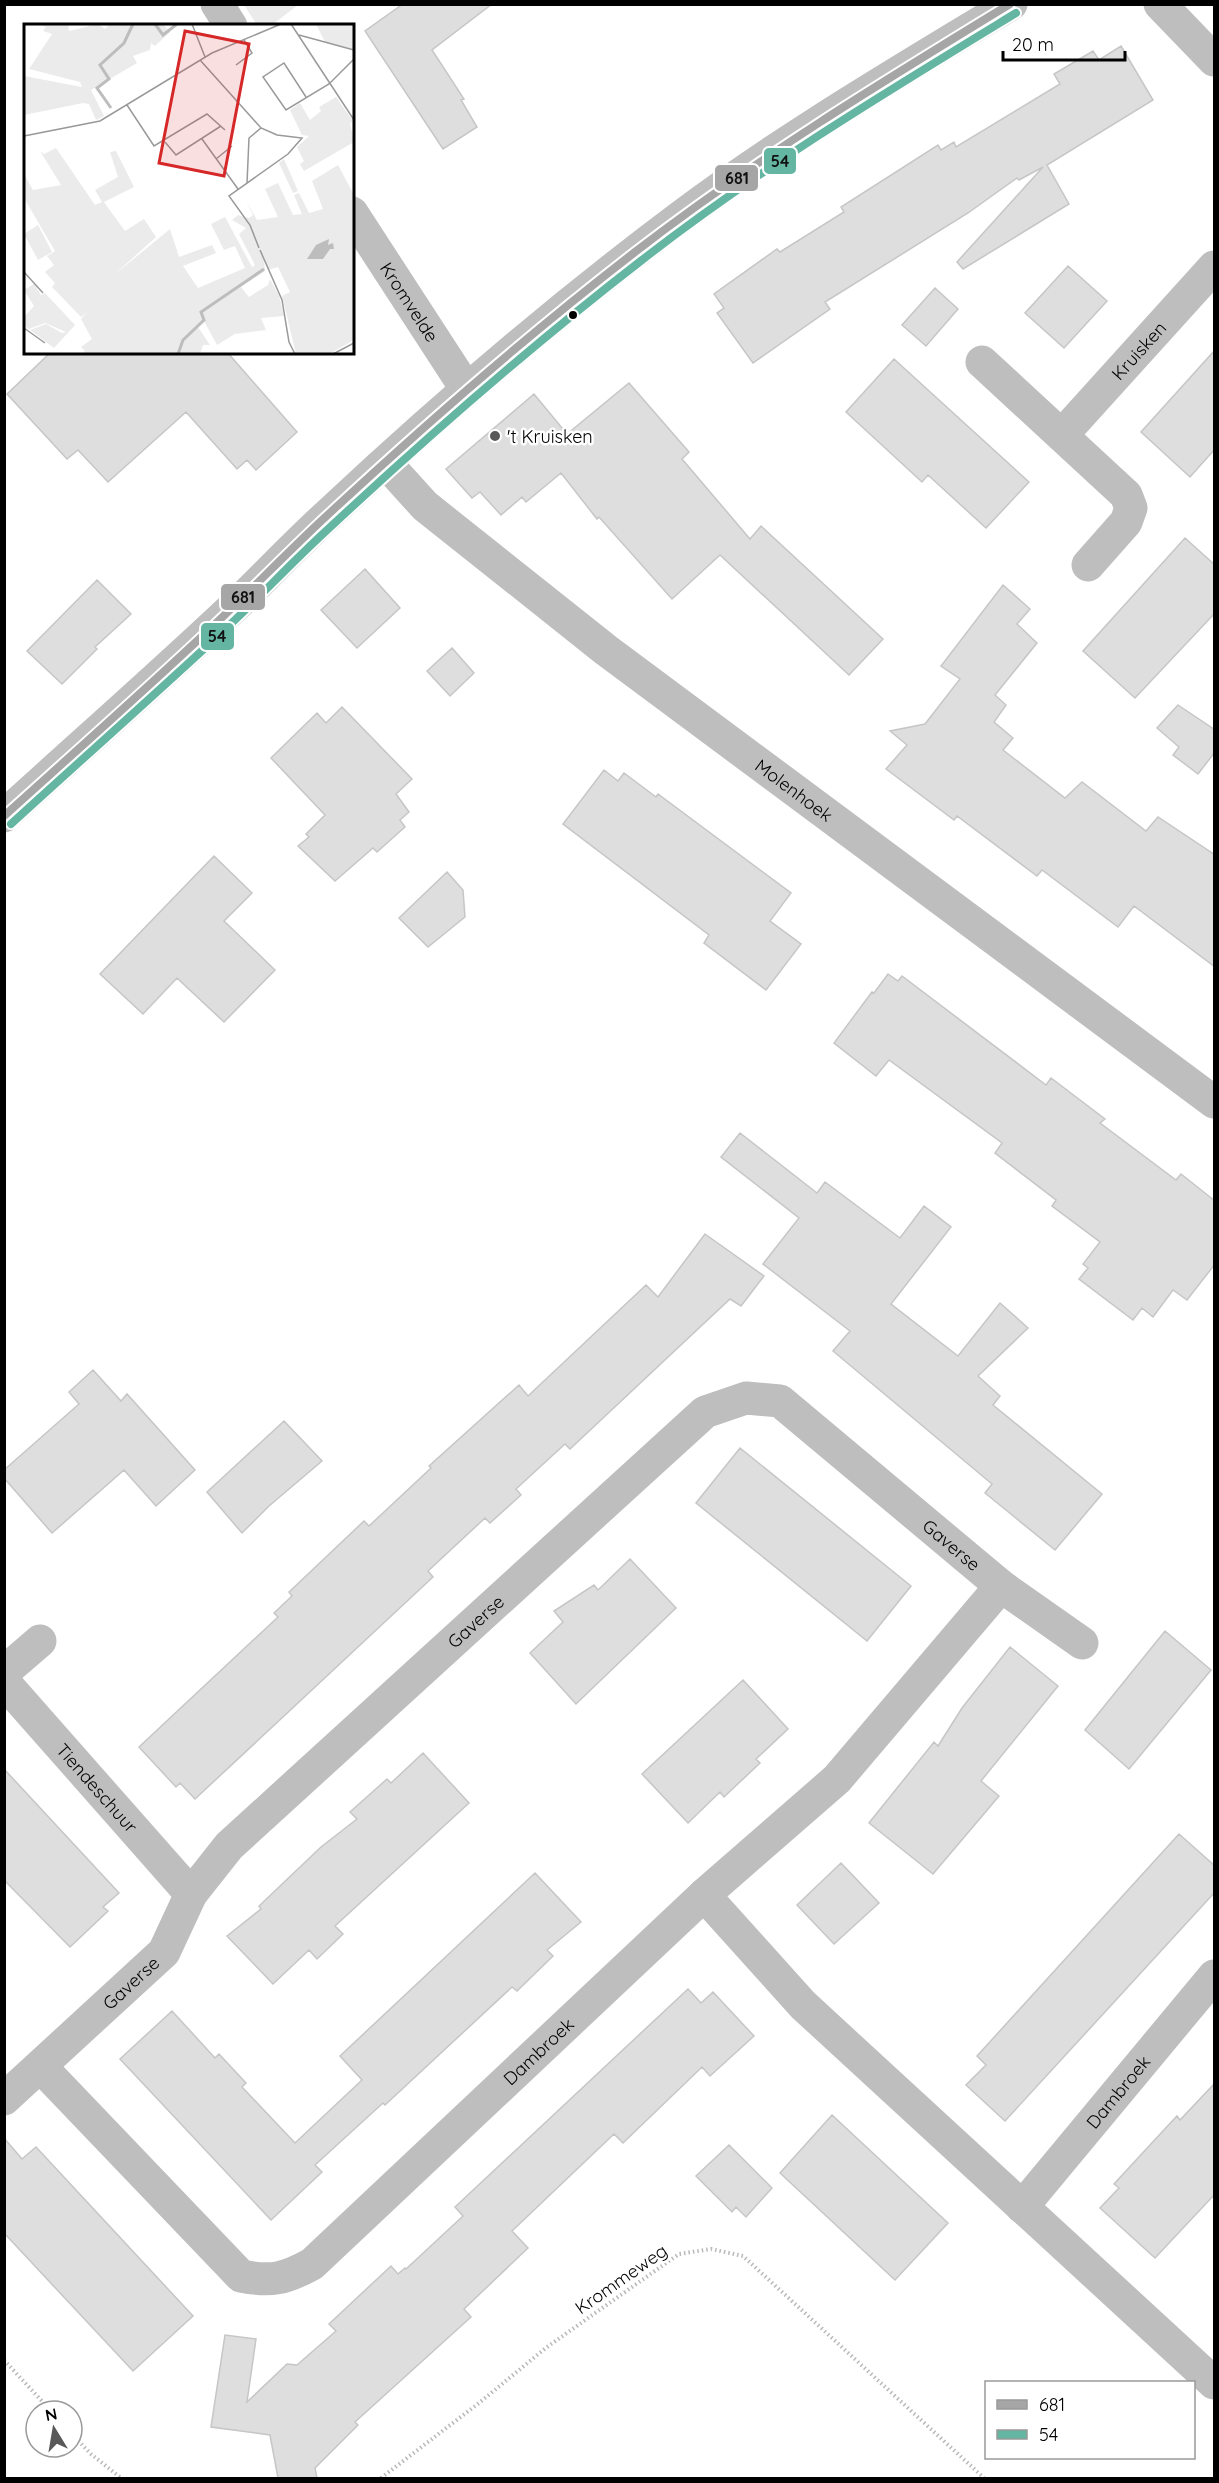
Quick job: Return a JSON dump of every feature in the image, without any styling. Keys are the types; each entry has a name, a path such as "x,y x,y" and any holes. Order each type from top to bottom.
{"street":[{"path":"217,4 230,24"},
{"path":"4,816 240,600 329,514 467,390 575,300 681,216 742,173 836,111 1011,4"},
{"path":"1160,4 1215,60"},
{"name":"Kromvelde","path":"354,216 467,390"},
{"name":"Kruisken","path":"1062,435 1215,267"},
{"path":"982,362 1126,495 1131,508 1126,522 1088,565"},
{"name":"Molenhoek","path":"386,463 425,506 606,650 1215,1102"},
{"name":"Gaverse","path":"4,2100 165,1952 191,1894 229,1846 705,1412 746,1398 780,1401 1001,1586 1082,1643"},
{"path":"1001,1586 837,1779 704,1895 802,2005 1215,2383"},
{"path":"4,1672 40,1641"},
{"name":"Tiendeschuur","path":"4,1682 191,1894"},
{"name":"Dambroek","path":"41,2067 241,2276 264,2281 290,2276 312,2264 704,1895"},
{"name":"Dambroek","path":"1022,2207 1215,1976"}],"path":[{"name":"Krommeweg","path":"381,2478 548,2347 616,2297 679,2254 711,2249 743,2256 984,2478"},
{"path":"4,2360 40,2399"},
{"path":"84,2447 121,2478"}],"shaded area":[{"path":"244,5 298,5 273,24 256,24"}],"building":[{"path":"403,4 492,4 432,50 464,99 461,100 477,127 443,149 365,31"},
{"path":"1121,46 1153,100 1047,165 1069,204 963,269 957,262 1043,167 1019,180 1017,178 968,213 825,302 830,309 753,363 717,313 724,308 714,294 777,249 780,252 844,212 841,207 938,145 941,150 954,142 956,147 1060,84 1054,74 1093,51 1099,60"},
{"path":"1068,266 1107,301 1064,348 1025,313"},
{"path":"935,288 958,309 926,346 902,325"},
{"path":"1215,350 1215,449 1190,477 1141,432"},
{"path":"49,354 229,354 297,432 256,470 247,460 237,469 186,412 108,482 78,450 67,459 7,394"},
{"path":"894,359 1029,482 986,528 928,475 922,482 846,412"},
{"path":"629,383 689,452 682,459 750,539 761,526 883,639 849,675 720,555 672,599 599,517 597,519 561,473 526,502 522,497 501,515 480,492 472,498 446,469 534,394 567,434"},
{"path":"1185,538 1215,565 1215,613 1135,698 1083,651"},
{"path":"365,569 400,608 357,648 321,610"},
{"path":"97,580 131,614 95,647 97,649 62,684 27,651"},
{"path":"1003,585 1030,609 1017,624 1037,643 995,695 1006,705 994,722 1013,738 1003,750 1065,798 1082,782 1146,831 1158,817 1215,855 1215,967 1134,906 1118,927 1042,870 1037,876 957,816 954,820 886,769 907,745 890,731 925,724 960,679 941,666"},
{"path":"452,648 474,673 450,696 427,671"},
{"path":"1178,705 1215,730 1215,752 1198,774 1173,755 1179,747 1157,728"},
{"path":"342,707 412,779 396,794 409,812 400,820 405,827 377,852 373,848 335,881 298,846 309,837 306,834 325,815 271,758 317,713 326,723"},
{"path":"604,770 618,781 624,773 656,797 658,794 791,893 770,921 801,944 766,990 704,943 709,935 563,824"},
{"path":"214,856 252,893 224,921 275,970 224,1022 177,978 143,1014 100,974"},
{"path":"447,872 463,890 465,917 428,947 399,918"},
{"path":"888,974 898,981 902,976 1046,1085 1051,1078 1105,1119 1100,1123 1176,1180 1181,1174 1215,1201 1215,1264 1187,1300 1173,1290 1153,1317 1142,1308 1133,1320 1079,1279 1088,1268 1083,1264 1100,1242 1052,1206 1056,1200 995,1153 1002,1143 889,1060 876,1076 834,1043"},
{"path":"740,1133 817,1193 825,1182 900,1238 924,1206 951,1227 891,1304 958,1356 1000,1303 1028,1328 978,1376 1000,1396 993,1405 1102,1494 1055,1550 985,1493 992,1484 833,1351 850,1331 763,1264 799,1218 721,1157"},
{"path":"705,1234 764,1276 741,1306 730,1299 570,1449 565,1444 516,1489 521,1495 490,1523 485,1518 428,1571 433,1577 195,1799 180,1783 176,1787 139,1747 278,1617 274,1613 292,1596 289,1592 364,1521 369,1526 431,1468 429,1466 519,1385 528,1396 646,1285 658,1297"},
{"path":"93,1370 121,1401 127,1394 195,1470 156,1506 124,1470 52,1533 4,1478 4,1470 79,1404 69,1392"},
{"path":"284,1421 322,1461 269,1506 242,1533 207,1492"},
{"path":"740,1448 911,1586 867,1641 696,1503"},
{"path":"630,1559 676,1608 576,1704 530,1653 563,1622 554,1611 594,1585 598,1590"},
{"path":"1165,1631 1211,1670 1129,1769 1085,1730"},
{"path":"1010,1647 1058,1686 981,1781 999,1796 933,1874 869,1823 934,1742 938,1746 962,1708"},
{"path":"743,1680 788,1729 756,1759 760,1763 724,1797 720,1792 688,1823 642,1774"},
{"path":"423,1753 469,1803 335,1926 343,1934 317,1959 309,1950 273,1984 227,1936 261,1909 259,1906 321,1847 357,1819 350,1812 387,1779 391,1783"},
{"path":"4,1769 119,1893 103,1907 108,1911 70,1947 4,1880"},
{"path":"1179,1834 1215,1866 1215,1892 1005,2121 966,2085 986,2065 977,2056"},
{"path":"841,1863 879,1903 834,1944 797,1905"},
{"path":"535,1873 581,1922 547,1950 553,1956 517,1991 512,1987 385,2105 383,2103 315,2165 322,2172 271,2220 120,2059 172,2011 215,2058 219,2054 246,2083 242,2087 295,2143 362,2080 340,2056"},
{"path":"688,1989 701,2003 713,1992 754,2036 710,2076 702,2067 623,2143 614,2134 512,2231 528,2248 464,2309 471,2317 355,2422 358,2425 315,2468 317,2478 278,2478 270,2435 211,2427 225,2335 256,2339 247,2402 287,2364 297,2365 336,2331 329,2324 391,2266 398,2274 406,2269 463,2216 455,2207"},
{"path":"1215,2083 1215,2194 1155,2258 1100,2208 1119,2188 1114,2184 1177,2116 1180,2120"},
{"path":"832,2115 948,2223 895,2280 780,2173"},
{"path":"4,2138 22,2159 36,2147 193,2316 133,2371 4,2233"},
{"path":"729,2145 772,2188 746,2217 736,2207 732,2212 696,2176"}],"transit line":[{"name":"681","path":"4,816 186,651 319,523 396,453 474,384 594,284 680,218 772,154 866,92 1010,4"},
{"name":"54","path":"11,824 218,636 312,544 403,461 520,358 601,292 687,226 778,162 1016,13"}],"place":[{"name":"'t Kruisken","path":"495,436"}]}
